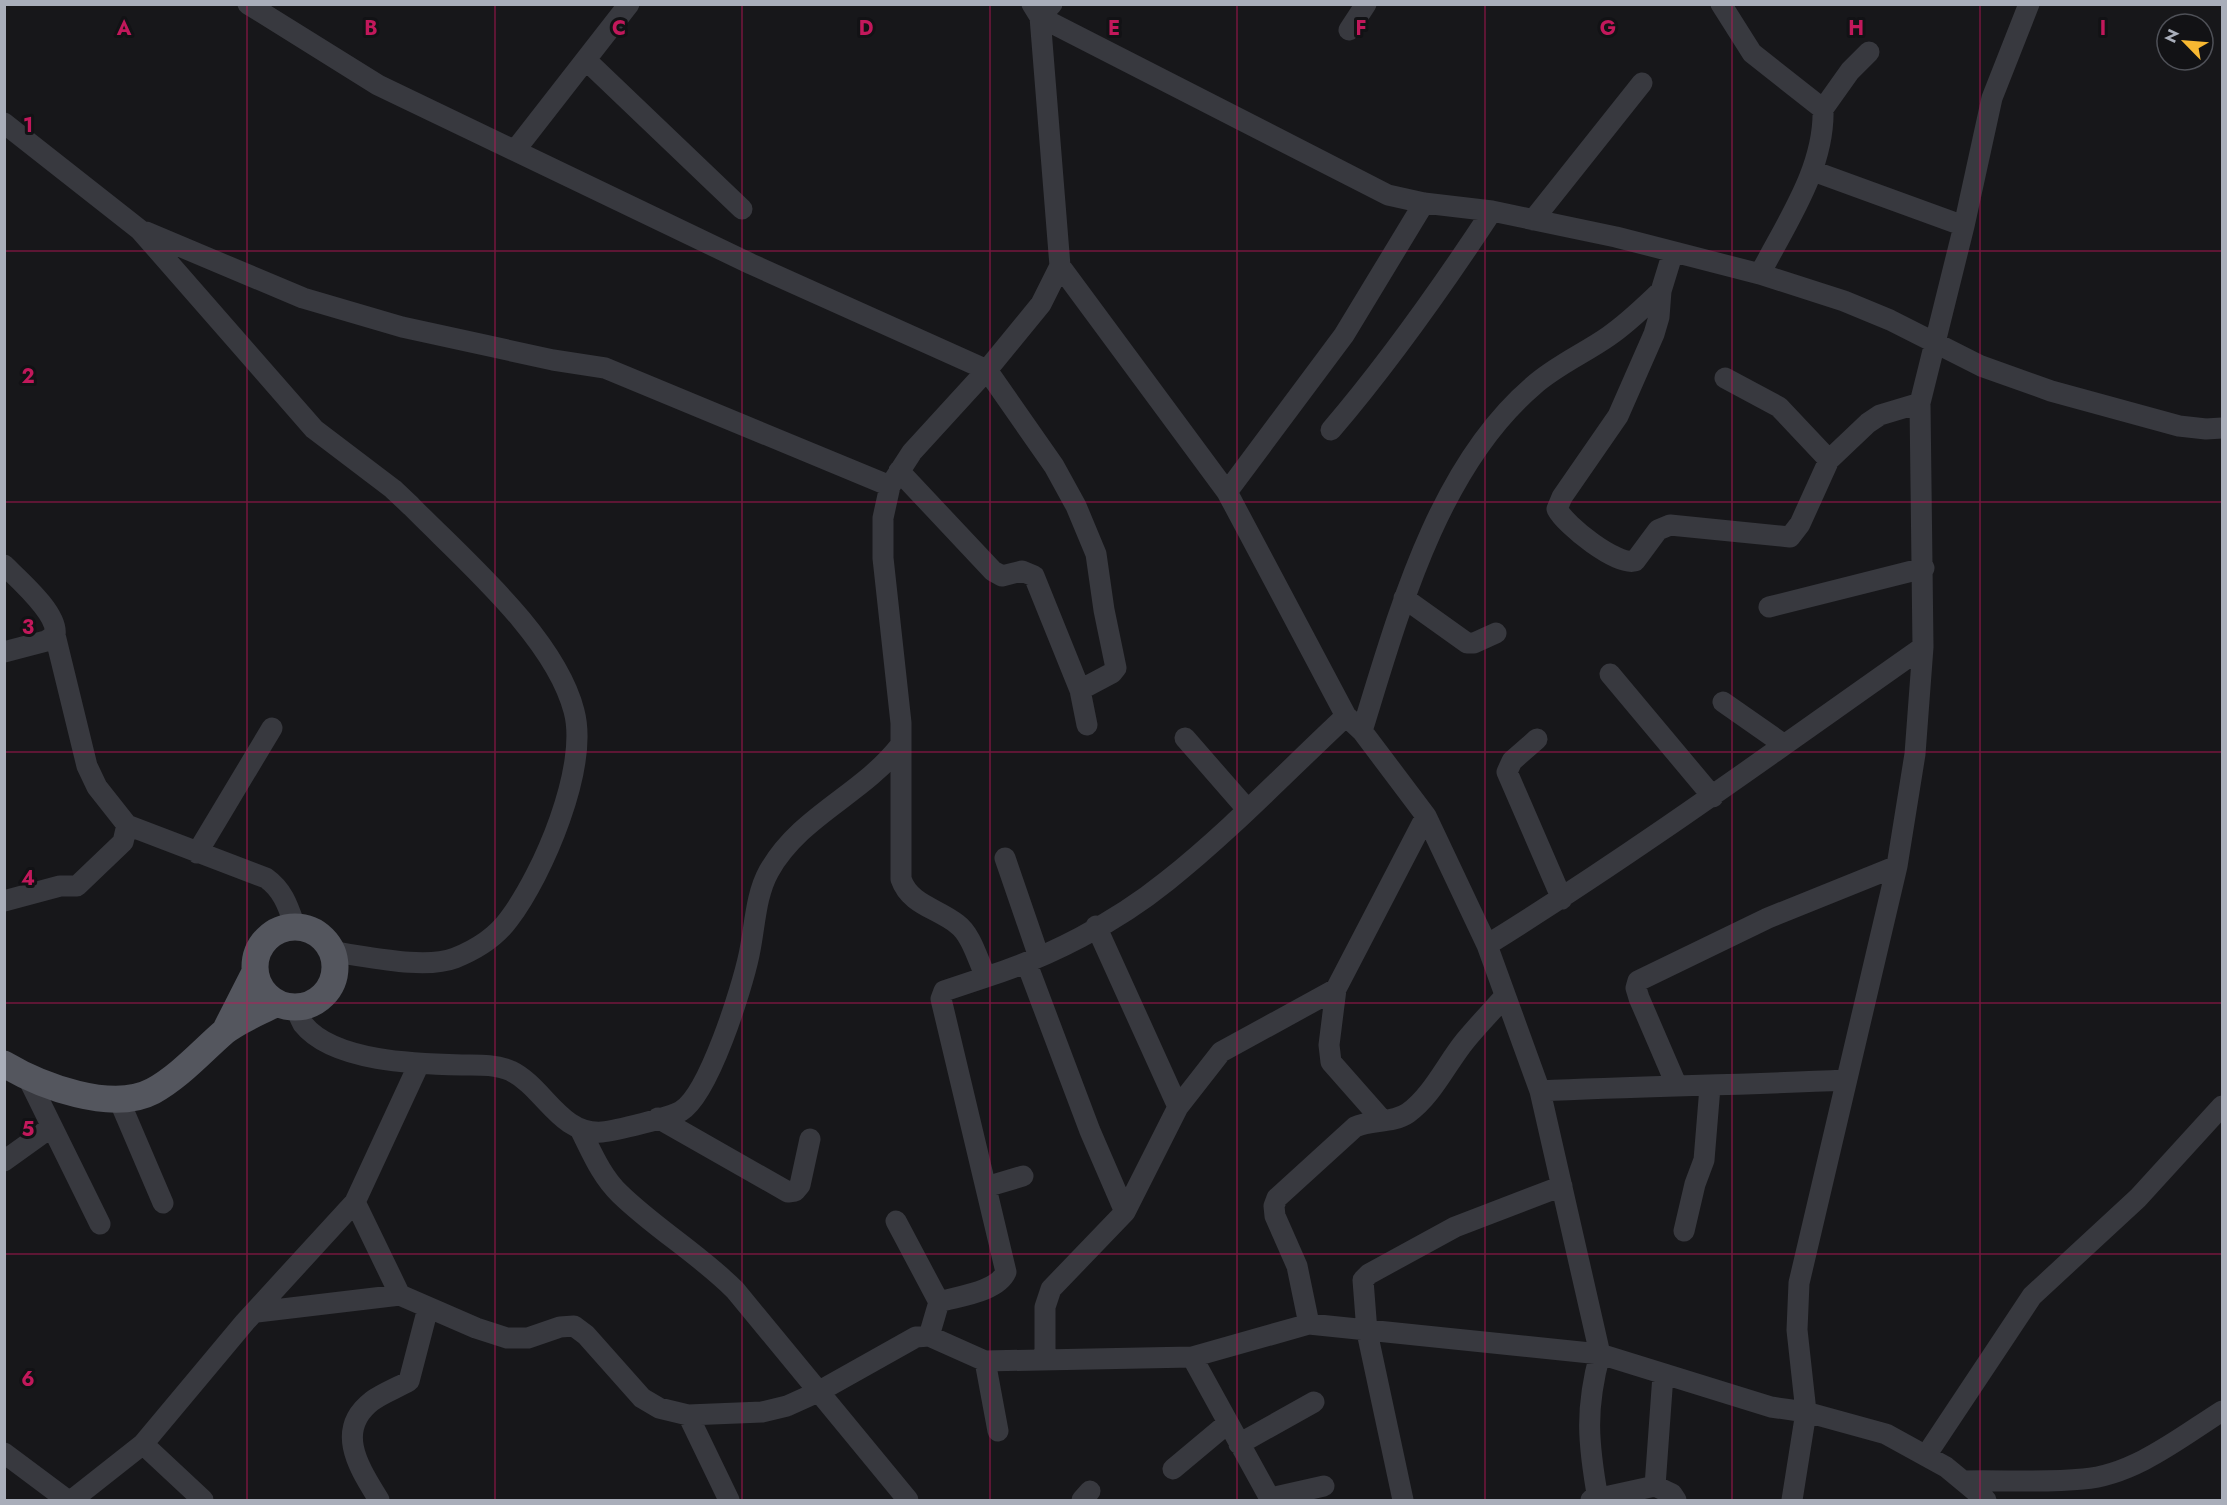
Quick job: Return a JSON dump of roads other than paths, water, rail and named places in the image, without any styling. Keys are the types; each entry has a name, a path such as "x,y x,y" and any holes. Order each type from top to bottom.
{"main road":[{"path":"4,1064 28,1078 83,1095 119,1100 152,1091 209,1048 225,1032 255,972 257,952 276,931 295,926 314,930 328,943 333,952 335,971 328,989 314,1002 286,1005 225,1032"},
{"path":"255,972 262,990 286,1005"}],"street":[{"path":"248,4 378,85 516,149 751,264 987,370 1054,466 1076,506 1096,554 1116,668 1112,673 1080,690"},
{"path":"516,149 629,4"},
{"path":"1349,30 1366,4"},
{"path":"1792,1500 1806,1412 1797,1330 1799,1283 1897,866 1915,754 1923,647 1924,568 1920,403 1936,345 1992,98 2029,4"},
{"path":"1041,9 1321,159 1356,181 1388,195 1424,203 1492,211 1760,274 1844,301 1890,320 1980,366 2105,407 2179,426 2223,428"},
{"path":"986,977 964,932 905,891 901,879 899,747 901,723 883,558 883,518 895,478 912,453 987,370 1041,304 1060,266 1041,9"},
{"path":"1728,9 1752,53 1823,109"},
{"path":"1760,274 1813,171 1824,126 1823,109 1850,71 1869,52"},
{"path":"585,60 742,209"},
{"path":"1533,220 1642,83"},
{"path":"4,123 140,230 314,429 393,489 528,627 559,676 574,711 577,744 561,816 542,862 508,921 485,942 453,959 427,963 333,952"},
{"path":"1813,171 1964,226"},
{"path":"1227,492 1344,335 1424,203"},
{"path":"1331,430 1372,382 1435,297 1492,211"},
{"path":"140,230 303,298 402,327 553,360 604,368 895,478 993,571 1002,576 1022,571 1034,576 1080,690 1087,725"},
{"path":"1673,252 1661,291 1659,317 1654,334 1627,396 1599,445 1562,497 1557,509 1561,517 1581,535 1629,562 1635,561 1658,530 1670,525 1790,537 1800,524 1829,460 1868,423 1880,416 1920,403"},
{"path":"1060,266 1227,492 1346,716 1362,732 1426,816 1487,945 1540,1091 1600,1354 1591,1386 1588,1445 1594,1500 1655,1486 1672,1494 1676,1500"},
{"path":"1362,732 1404,598 1456,482 1477,446 1496,421 1534,384 1611,335 1661,291"},
{"path":"1725,378 1779,407 1829,460"},
{"path":"4,565 51,616 57,626 55,635 89,772 97,787 127,825 266,878 277,886 285,897 295,926"},
{"path":"1770,607 1924,568"},
{"path":"1404,598 1467,642 1474,643 1496,633"},
{"path":"4,652 46,641 55,635"},
{"path":"1487,945 1562,899 1713,797 1783,744 1923,647"},
{"path":"1610,674 1713,797"},
{"path":"1723,702 1783,744"},
{"path":"939,1302 994,1285 1002,1280 1006,1272 941,999 944,991 1033,960 1096,926 1167,881 1346,716"},
{"path":"197,853 272,728"},
{"path":"1185,738 1247,808"},
{"path":"1537,739 1512,761 1507,772 1562,899"},
{"path":"581,1131 603,1132 681,1111 700,1089 717,1055 749,956 758,903 768,873 786,845 807,823 885,764 899,747"},
{"path":"1383,1121 1331,1062 1329,1045 1336,989 1426,816"},
{"path":"4,901 60,886 77,886 123,842 127,825"},
{"path":"1005,858 1033,960 1090,1131 1125,1212"},
{"path":"1676,1084 1639,998 1636,988 1638,981 1768,918 1897,866"},
{"path":"1096,926 1178,1107"},
{"path":"1045,1359 1045,1307 1051,1289 1125,1212 1178,1107 1221,1052 1336,989"},
{"path":"1308,1324 1297,1266 1275,1216 1274,1206 1277,1198 1355,1127 1365,1122 1383,1121 1408,1112 1431,1088 1466,1040 1505,996"},
{"path":"286,1005 303,1024 329,1043 363,1056 419,1064 493,1065 512,1072 537,1091 560,1115 581,1131 600,1170 620,1194 712,1267 735,1290 908,1500"},
{"path":"4,1453 69,1500 143,1444 245,1322 355,1202 419,1064"},
{"path":"28,1078 50,1128 100,1224"},
{"path":"1540,1091 1676,1084 1710,1087 1845,1080"},
{"path":"1684,1231 1704,1160 1710,1087"},
{"path":"119,1100 163,1203"},
{"path":"1927,1454 2032,1296 2138,1198 2223,1106"},
{"path":"658,1118 778,1189 788,1192 795,1191 800,1185 810,1139"},
{"path":"4,1161 50,1128"},
{"path":"986,1187 1023,1176"},
{"path":"1403,1500 1367,1332 1363,1280 1369,1274 1455,1227 1562,1186"},
{"path":"355,1202 400,1295"},
{"path":"896,1221 939,1302 928,1335"},
{"path":"256,1312 400,1295 476,1329 507,1338 528,1338 560,1327 574,1326 586,1335 642,1398 660,1408 688,1415 762,1412 787,1406 818,1392 916,1336 928,1335 985,1361 1192,1357 1308,1324 1367,1332 1422,1334 1600,1354 1663,1376 1771,1407 1806,1412 1865,1427 1927,1454 1986,1500"},
{"path":"379,1500 355,1461 352,1441 355,1424 363,1409 374,1399 409,1381 428,1308"},
{"path":"1192,1357 1268,1495 1275,1497 1324,1486"},
{"path":"985,1361 998,1431"},
{"path":"1655,1486 1663,1376"},
{"path":"1239,1444 1314,1402"},
{"path":"1963,1481 2084,1479 2115,1472 2159,1451 2223,1411"},
{"path":"688,1415 729,1500"},
{"path":"1173,1469 1228,1423"},
{"path":"143,1444 203,1500"}]}
